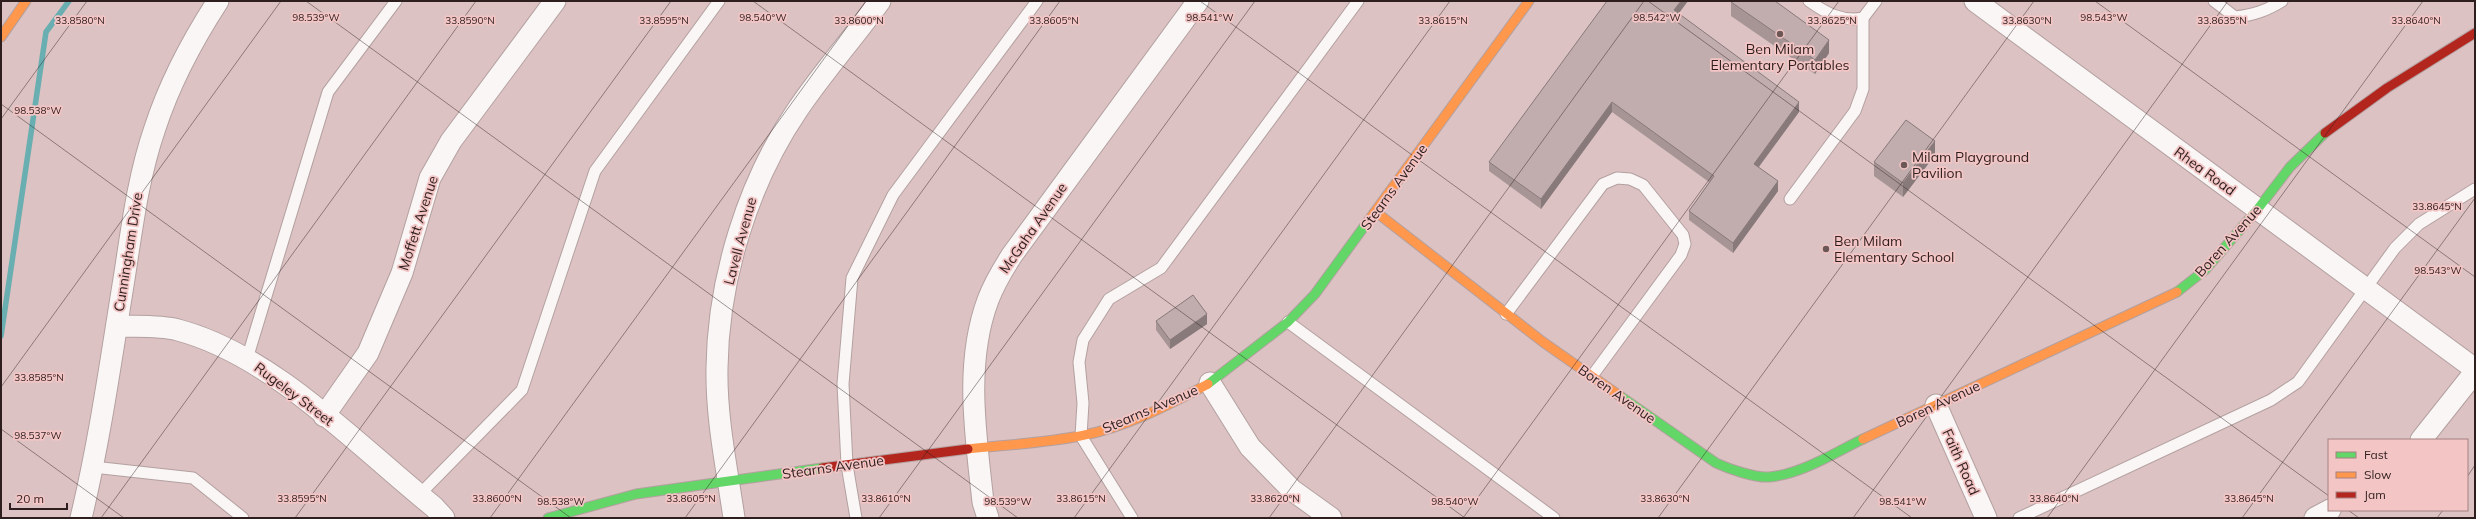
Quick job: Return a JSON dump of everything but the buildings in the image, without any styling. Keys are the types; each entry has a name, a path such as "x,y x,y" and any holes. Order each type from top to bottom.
{"street":[{"path":"1,37 26,1"},
{"name":"Cunningham Drive","path":"81,518 93,467 140,180 155,128 176,73 197,34 218,1"},
{"name":"Moffett Avenue","path":"324,416 368,353 402,273 430,178 451,141 555,1"},
{"name":"Lavell Avenue","path":"734,518 720,421 717,368 727,283 741,229 752,193 782,134 798,108 880,1"},
{"name":"McGaha Avenue","path":"988,518 983,502 974,390 977,348 988,301 1001,273 1035,223 1198,1"},
{"name":"Stearns Avenue","path":"548,518 636,494 847,465 978,450 1081,436 1114,427 1184,397 1210,383 1288,322 1315,294 1529,1"},
{"name":"Rhea Road","path":"1985,4 2257,210 2475,369"},
{"name":"Boren Avenue","path":"1376,212 1506,314 1716,463 1729,469 1768,477 1796,471 2176,293 2205,270 2257,210 2290,167 2329,129 2387,88 2475,33"},
{"name":"Rugeley Street","path":"117,326 176,330 221,346 247,359 272,374 419,494 444,518"},
{"path":"2422,439 2475,372"},
{"path":"1210,383 1250,447 1292,490 1331,518"},
{"name":"Faith Road","path":"1936,405 1986,518"},
{"path":"2315,518 2328,511"}],"lane":[{"path":"247,359 328,92 396,1"},
{"path":"419,494 522,390 595,171 719,1"},
{"path":"856,518 847,465 843,384 852,278 893,195 1037,1"},
{"path":"1132,518 1081,436 1083,403 1079,362 1083,340 1097,316 1110,299 1161,268 1358,1"},
{"path":"1809,1 1828,14 1853,20 1863,18"},
{"path":"1790,199 1854,111 1863,89 1863,18 1876,1"},
{"path":"2214,1 2235,17 2257,13 2282,1"},
{"path":"1506,314 1603,184 1617,178 1643,184 1679,229 1685,244 1681,255 1592,376"},
{"path":"2020,518 2271,400 2298,382 2364,288 2395,248 2419,224 2475,189"},
{"path":"1288,322 1554,518"},
{"path":"93,467 193,478 243,518"}],"waterway":[{"path":"1,336 46,32 69,1"}],"traffic: fast":[{"path":"2177,292 2205,270 2257,210 2290,167 2325,133"},
{"path":"1208,384 1288,322 1315,294 1366,224"},
{"path":"1620,396 1716,463 1750,475 1769,477 1794,472 1818,462 1863,439"},
{"path":"548,518 636,494 822,468"}],"traffic: slow":[{"path":"1,37 26,1"},
{"path":"1366,224 1529,1"},
{"path":"1376,212 1543,342 1620,396"},
{"path":"1863,439 2177,292"},
{"path":"968,449 1024,444 1097,432 1130,422 1178,400 1208,384"}],"traffic: jam":[{"path":"2325,133 2387,88 2475,33"},
{"path":"822,468 968,449"}],"place":[{"name":"Ben Milam Elementary Portables","path":"1780,34"},
{"name":"Milam Playground Pavilion","path":"1904,165"},
{"name":"Ben Milam Elementary School","path":"1826,249"}]}
